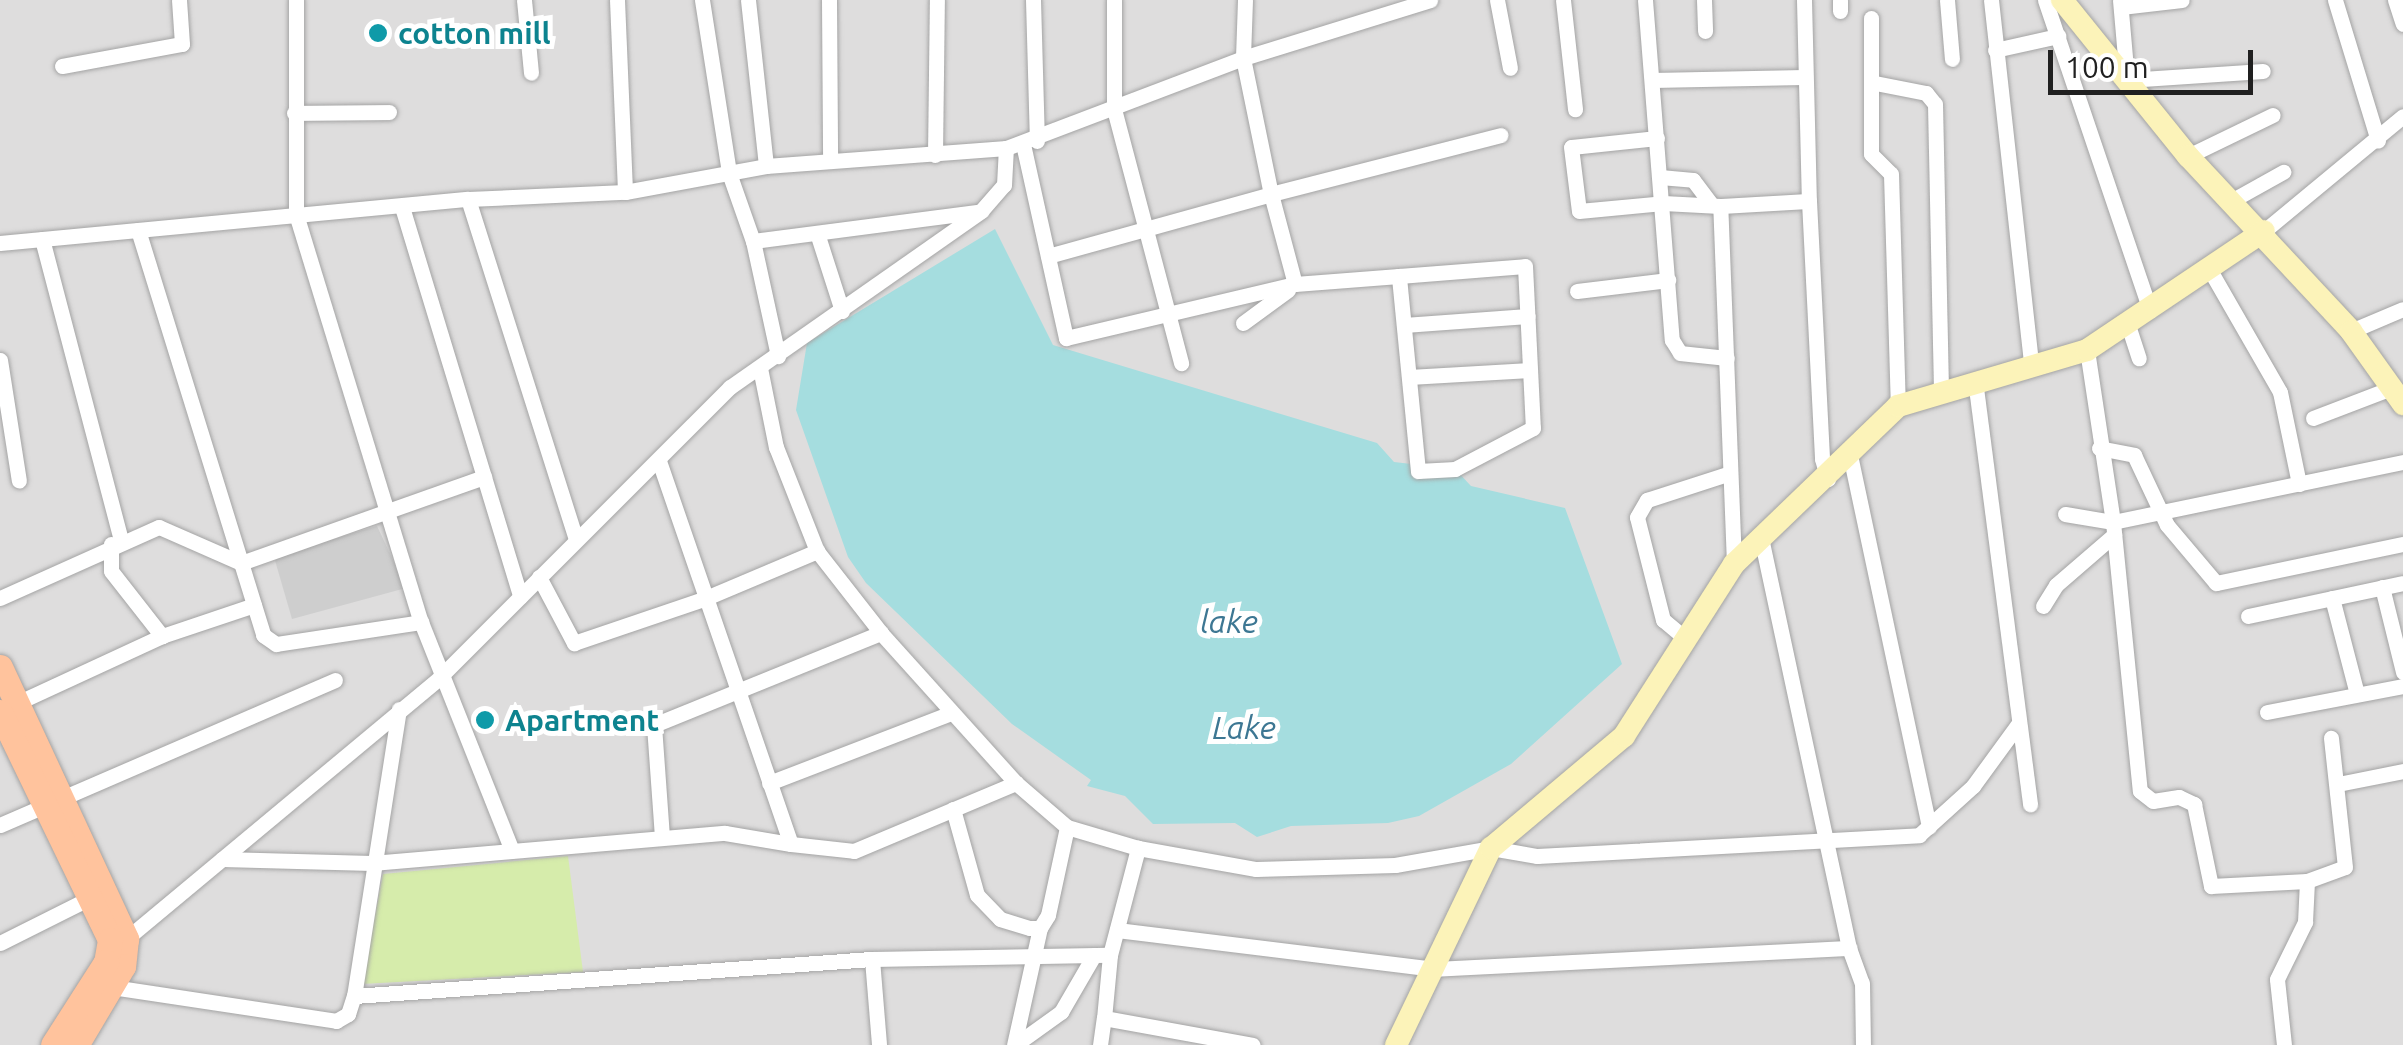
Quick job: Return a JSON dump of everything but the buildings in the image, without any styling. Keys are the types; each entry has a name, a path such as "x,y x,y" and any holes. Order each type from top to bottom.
{"main road":[{"path":"0,666 9,707 126,938 112,988 76,1045"},
{"path":"53,1045 110,951 54,801"}],"street":[{"path":"62,66 182,44 179,0"},
{"path":"296,0 296,214 421,622 512,852"},
{"path":"524,0 531,74"},
{"path":"617,0 625,192"},
{"path":"702,0 728,173 753,242 778,356"},
{"path":"748,0 766,166"},
{"path":"829,0 830,162"},
{"path":"935,155 937,0"},
{"path":"1033,0 1030,142 1066,338 1295,284 1525,266 1533,428 1454,469 1418,471 1399,276"},
{"path":"1114,0 1114,109 1181,363"},
{"path":"1245,0 1243,58 1271,194 1295,284"},
{"path":"0,243 468,199 625,192 766,166 1006,148 1243,58 1430,0"},
{"path":"1497,0 1510,68"},
{"path":"1563,0 1575,109"},
{"path":"1645,0 1674,349 1727,358"},
{"path":"1704,0 1705,31"},
{"path":"1804,0 1809,201 1822,459 1828,479"},
{"path":"1948,0 1952,59"},
{"path":"1992,0 2031,363"},
{"path":"2045,0 2150,311"},
{"path":"2062,0 2188,156 2264,231 2350,331 2397,396 2313,418"},
{"path":"2127,80 2121,4 2182,0"},
{"path":"2336,0 2378,141"},
{"path":"2395,0 2403,24"},
{"path":"1871,18 1872,160 1891,174 1898,406"},
{"path":"1995,50 2058,36"},
{"path":"2127,80 2263,70"},
{"path":"1652,80 1804,77"},
{"path":"1874,83 1926,93 1936,104 1941,390"},
{"path":"294,113 389,112"},
{"path":"2188,156 2273,115"},
{"path":"1396,1045 1491,848 1624,736 1734,564 1828,479 1898,406 2031,363 2087,350 2211,272 2378,141 2403,116"},
{"path":"1048,256 1501,135"},
{"path":"1657,138 1577,144 1568,151 1574,202 1586,215 1662,203 1809,201"},
{"path":"126,938 440,677 730,387 981,212 1004,185 1006,148"},
{"path":"2231,201 2283,172"},
{"path":"1660,176 1693,180 1716,205 1727,358 1726,474 1734,564"},
{"path":"468,199 576,540"},
{"path":"402,207 520,596"},
{"path":"753,242 981,212"},
{"path":"138,230 263,635 276,644 421,622"},
{"path":"817,233 842,310"},
{"path":"42,239 116,542 111,571 162,636"},
{"path":"2211,272 2280,392 2299,484"},
{"path":"1576,291 1668,280"},
{"path":"1243,322 1295,284"},
{"path":"2350,331 2403,309"},
{"path":"1404,325 1528,316"},
{"path":"2128,325 2138,358"},
{"path":"2087,350 2113,529 2140,791 2153,801 2180,797 2194,804 2211,886 2307,881 2341,870 2348,860 2331,738"},
{"path":"0,360 3,402 19,481"},
{"path":"760,368 776,448 817,551 950,713 1016,783 1067,827 1138,848 1256,869 1394,865 1491,848 1537,856 1919,835 1984,773 2019,723"},
{"path":"1408,377 1530,370"},
{"path":"1974,380 2030,804"},
{"path":"2099,448 2130,451 2161,512 2216,583 2403,544"},
{"path":"1850,454 1930,828"},
{"path":"659,461 791,844"},
{"path":"2043,606 2056,584 2113,529 2161,512 2403,462"},
{"path":"1686,638 1662,620 1637,516 1647,500 1726,474"},
{"path":"0,598 116,542 159,527 241,563 484,477"},
{"path":"2065,514 2113,529"},
{"path":"1762,542 1849,948 1862,983 1863,1045"},
{"path":"539,577 574,642 706,598 817,551"},
{"path":"2248,616 2403,583"},
{"path":"2382,587 2403,672"},
{"path":"2332,598 2357,694"},
{"path":"9,707 162,636 254,605"},
{"path":"662,837 654,725 881,632"},
{"path":"0,825 335,680"},
{"path":"2267,712 2403,686"},
{"path":"112,988 336,1021 348,1014 400,709"},
{"path":"769,782 950,713"},
{"path":"2338,784 2403,771"},
{"path":"222,859 372,862 734,833 854,851 1016,783"},
{"path":"953,810 982,902 1000,919 1040,928"},
{"path":"1014,1045 1067,827"},
{"path":"1014,1045 1061,1012 1102,955 1117,930 1138,848"},
{"path":"2284,1045 2277,979 2305,922 2307,881"},
{"path":"0,942 90,898"},
{"path":"1117,930 1433,969 1849,948"},
{"path":"354,996 872,959 1102,955"},
{"path":"1100,1045 1104,1018 1102,955"},
{"path":"872,959 879,1045"},
{"path":"1104,1018 1253,1045"}],"shaded area":[{"path":"0,0 2403,0 2403,1045 0,1045"},
{"path":"377,526 406,588 292,619 274,557"}],"green space":[{"path":"568,856 583,972 362,984 383,874"}],"water":[{"name":"lake","path":"995,229 1053,345 1377,443 1394,462 1455,469 1471,486 1565,508 1622,664 1511,764 1419,816 1388,823 1291,826 1257,837 1235,823 1153,824 1125,796 1087,786 1091,780 1012,724 866,583 848,557 796,410 807,343"}],"place":[{"name":"cotton mill","path":"378,33"},
{"name":"Apartment","path":"485,720"}],"water label":[{"name":"Lake","path":"1244,727"}]}
